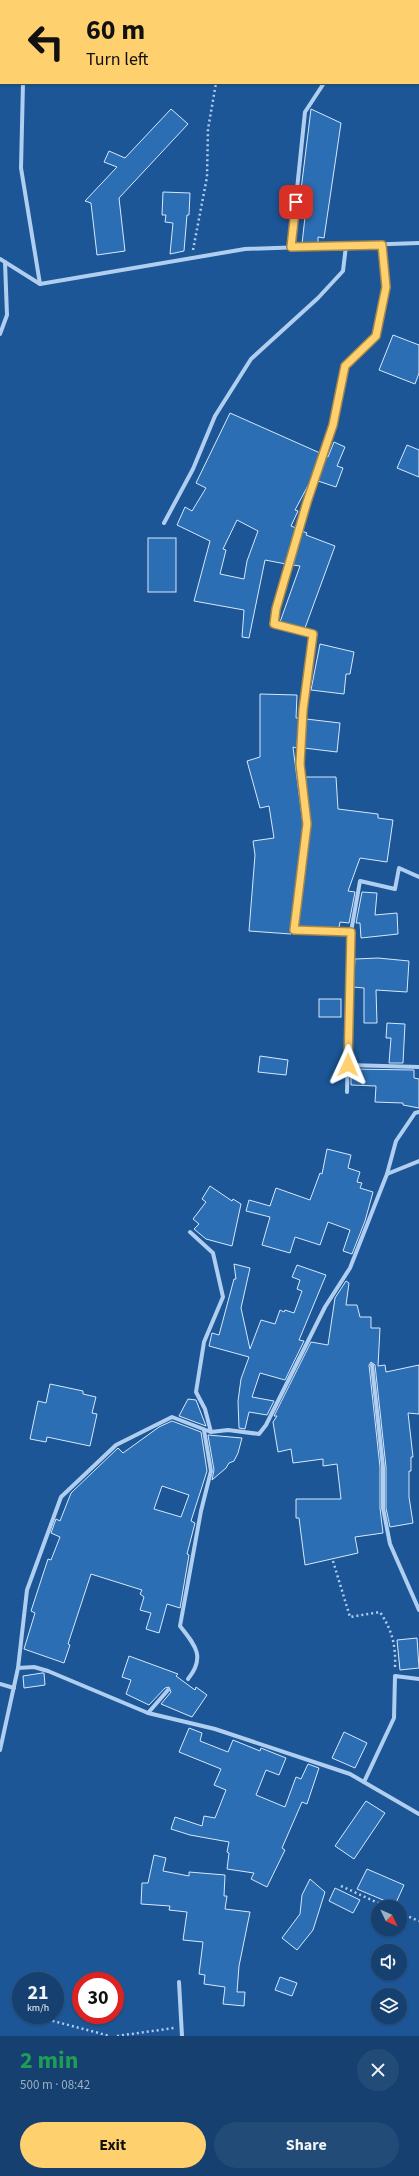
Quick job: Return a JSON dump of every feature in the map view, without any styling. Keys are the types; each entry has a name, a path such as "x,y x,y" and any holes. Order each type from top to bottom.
{"street":[{"path":"23,84 21,168 40,284"},
{"path":"291,247 305,112 323,84"},
{"path":"0,259 40,284 245,248 419,243"},
{"path":"351,932 294,930 307,824 300,764 303,710 313,634 274,624 276,609 307,502 333,425 345,366 376,336 386,287 382,245"},
{"path":"164,523 193,469 215,416 251,359 318,298 343,271 346,246"},
{"path":"0,334 7,315 5,262"},
{"path":"347,1092 351,932 360,880 395,889 399,868 419,877"},
{"path":"348,1065 419,1067"},
{"path":"0,1750 18,1668 27,1590 61,1497 116,1445 172,1417 211,1432 228,1430 258,1434 266,1425 325,1306 350,1268 387,1174 396,1141 415,1113 419,1112"},
{"path":"387,1174 419,1161"},
{"path":"190,1232 213,1253 222,1297 204,1342 196,1392 205,1409 211,1432"},
{"path":"372,1365 383,1467 383,1508 390,1544 419,1610"},
{"path":"188,1679 196,1669 199,1659 192,1641 180,1626 200,1511 211,1471 204,1430"},
{"path":"18,1668 34,1667 48,1671 148,1713 215,1729 350,1774 419,1814"},
{"path":"364,1782 394,1718 394,1676 419,1679"},
{"path":"0,1684 14,1688"},
{"path":"148,1713 168,1690"},
{"path":"179,1982 182,2036"}],"path":[{"path":"191,258 207,177 208,129 216,84"},
{"path":"333,1561 350,1617 380,1612 390,1628 396,1649 394,1676"},
{"path":"341,1886 372,1900"},
{"path":"407,1915 419,1921"},
{"path":"64,2024 110,2036"},
{"path":"118,2036 181,2027"}],"building":[{"path":"171,109 188,124 119,198 125,251 97,255 91,203 85,201 117,167 104,162 109,151 125,158"},
{"path":"311,109 341,123 324,238 318,237 318,243 302,244 307,199 300,198"},
{"path":"163,192 190,193 189,215 187,215 184,251 170,254 173,223 165,222 166,215 162,215"},
{"path":"393,335 419,345 419,373 415,384 379,370"},
{"path":"230,413 320,453 312,478 295,510 298,511 291,526 296,528 286,564 265,560 249,638 242,637 244,610 194,601 210,541 177,525 185,507 192,511 206,488 196,483","holes":["237,520 258,531 247,561 244,579 220,574 226,550 223,549"]},
{"path":"334,442 345,447 337,466 343,468 336,487 318,481 326,456 328,457"},
{"path":"407,445 419,450 419,477 397,468"},
{"path":"302,531 307,533 306,535 335,546 305,628 280,622 300,566 293,565"},
{"path":"148,538 176,538 176,592 148,592"},
{"path":"320,644 354,652 350,674 346,674 344,694 311,690"},
{"path":"260,694 297,695 296,718 299,718 297,748 293,747 303,824 291,934 249,931 255,855 253,841 274,838 269,806 260,808 247,761 260,757"},
{"path":"306,719 340,723 337,752 304,748"},
{"path":"305,777 336,777 338,809 378,814 378,818 393,820 387,862 360,858 348,891 355,892 349,923 340,922 339,928 298,927 310,824"},
{"path":"362,892 377,893 375,915 397,913 398,934 361,938 360,923 356,923"},
{"path":"378,958 409,961 407,992 376,990 377,1023 364,1023 364,988 353,987 355,959"},
{"path":"319,999 341,999 341,1017 319,1017"},
{"path":"387,1023 405,1024 403,1063 389,1063 391,1038 386,1038"},
{"path":"260,1056 288,1060 286,1075 258,1072"},
{"path":"351,1069 414,1070 414,1078 419,1079 419,1108 403,1105 403,1103 375,1102 376,1086 351,1085"},
{"path":"327,1149 351,1155 348,1168 360,1172 357,1182 362,1183 360,1188 373,1192 365,1221 352,1254 343,1251 350,1230 328,1222 320,1245 295,1237 290,1253 262,1245 270,1217 246,1211 249,1200 270,1206 276,1188 310,1200 320,1173 322,1174"},
{"path":"210,1186 232,1201 233,1199 241,1204 232,1246 206,1239 194,1229 199,1224 193,1219 206,1202 202,1199"},
{"path":"234,1264 250,1268 241,1308 250,1349 261,1320 275,1324 280,1310 294,1313 302,1291 297,1289 300,1280 292,1277 297,1265 326,1275 299,1340 304,1341 285,1380 260,1373 252,1397 274,1401 267,1415 249,1412 245,1429 239,1428 238,1401 241,1379 249,1357 209,1346 212,1333 219,1335 234,1279 236,1279"},
{"path":"346,1281 349,1283 346,1305 357,1305 360,1317 371,1317 371,1328 380,1328 378,1366 385,1365 386,1372 419,1365 419,1414 408,1413 413,1457 411,1457 411,1471 409,1471 409,1497 413,1523 390,1527 386,1508 386,1467 375,1365 371,1362 369,1365 380,1467 380,1508 383,1533 355,1537 358,1553 305,1565 299,1518 296,1518 296,1499 341,1499 337,1464 323,1466 323,1459 293,1463 291,1449 278,1452 273,1422 277,1416 274,1416 311,1342 328,1345 335,1298"},
{"path":"50,1384 83,1391 83,1394 96,1397 92,1413 97,1414 90,1446 47,1437 46,1442 30,1439 38,1401 46,1403"},
{"path":"188,1399 196,1400 206,1426 179,1416"},
{"path":"172,1421 201,1432 207,1471 191,1521 195,1523 187,1554 189,1555 180,1608 167,1604 159,1633 146,1629 151,1613 140,1610 144,1597 140,1594 142,1590 91,1574 68,1644 70,1645 64,1663 24,1649 35,1613 31,1611 48,1559 51,1560 60,1537 51,1533 56,1519 60,1521 71,1493 118,1448 123,1453 159,1427","holes":["162,1486 189,1495 181,1517 154,1509"]},
{"path":"208,1435 242,1438 234,1461 229,1463 226,1468 212,1480 214,1470"},
{"path":"417,1638 419,1668 400,1670 397,1640"},
{"path":"129,1656 178,1674 176,1676 195,1690 196,1687 207,1695 192,1717 161,1704 171,1692 169,1687 165,1688 149,1705 126,1694 131,1680 122,1677"},
{"path":"44,1673 45,1685 24,1688 23,1676"},
{"path":"189,1728 202,1733 200,1741 228,1752 233,1740 260,1751 261,1748 286,1758 279,1775 266,1770 256,1795 285,1807 296,1777 301,1779 308,1764 319,1768 307,1804 302,1802 282,1848 285,1850 267,1887 251,1879 254,1873 227,1869 229,1853 227,1852 229,1842 190,1835 171,1829 175,1817 202,1826 204,1816 215,1818 226,1790 214,1785 221,1769 179,1752"},
{"path":"344,1732 367,1743 355,1768 332,1758"},
{"path":"366,1801 385,1813 354,1859 335,1846"},
{"path":"154,1855 166,1858 163,1871 189,1876 189,1872 225,1875 224,1896 227,1896 225,1909 250,1912 239,1966 237,1992 245,1992 244,2006 223,2004 225,1987 204,1984 205,1975 199,1974 203,1942 183,1940 187,1912 169,1910 170,1906 141,1904 142,1883 148,1883"},
{"path":"367,1869 404,1885 397,1900 383,1900 357,1889"},
{"path":"310,1879 325,1892 313,1930 297,1950 282,1938 300,1914 302,1895"},
{"path":"335,1888 360,1900 353,1913 329,1901"},
{"path":"280,1977 297,1983 292,1996 275,1990"}],"route":[{"path":"296,202 291,247 382,245 386,287 376,336 345,366 333,425 307,502 276,609 274,624 313,634 303,710 300,764 307,824 294,930 351,932 348,1065"}]}
